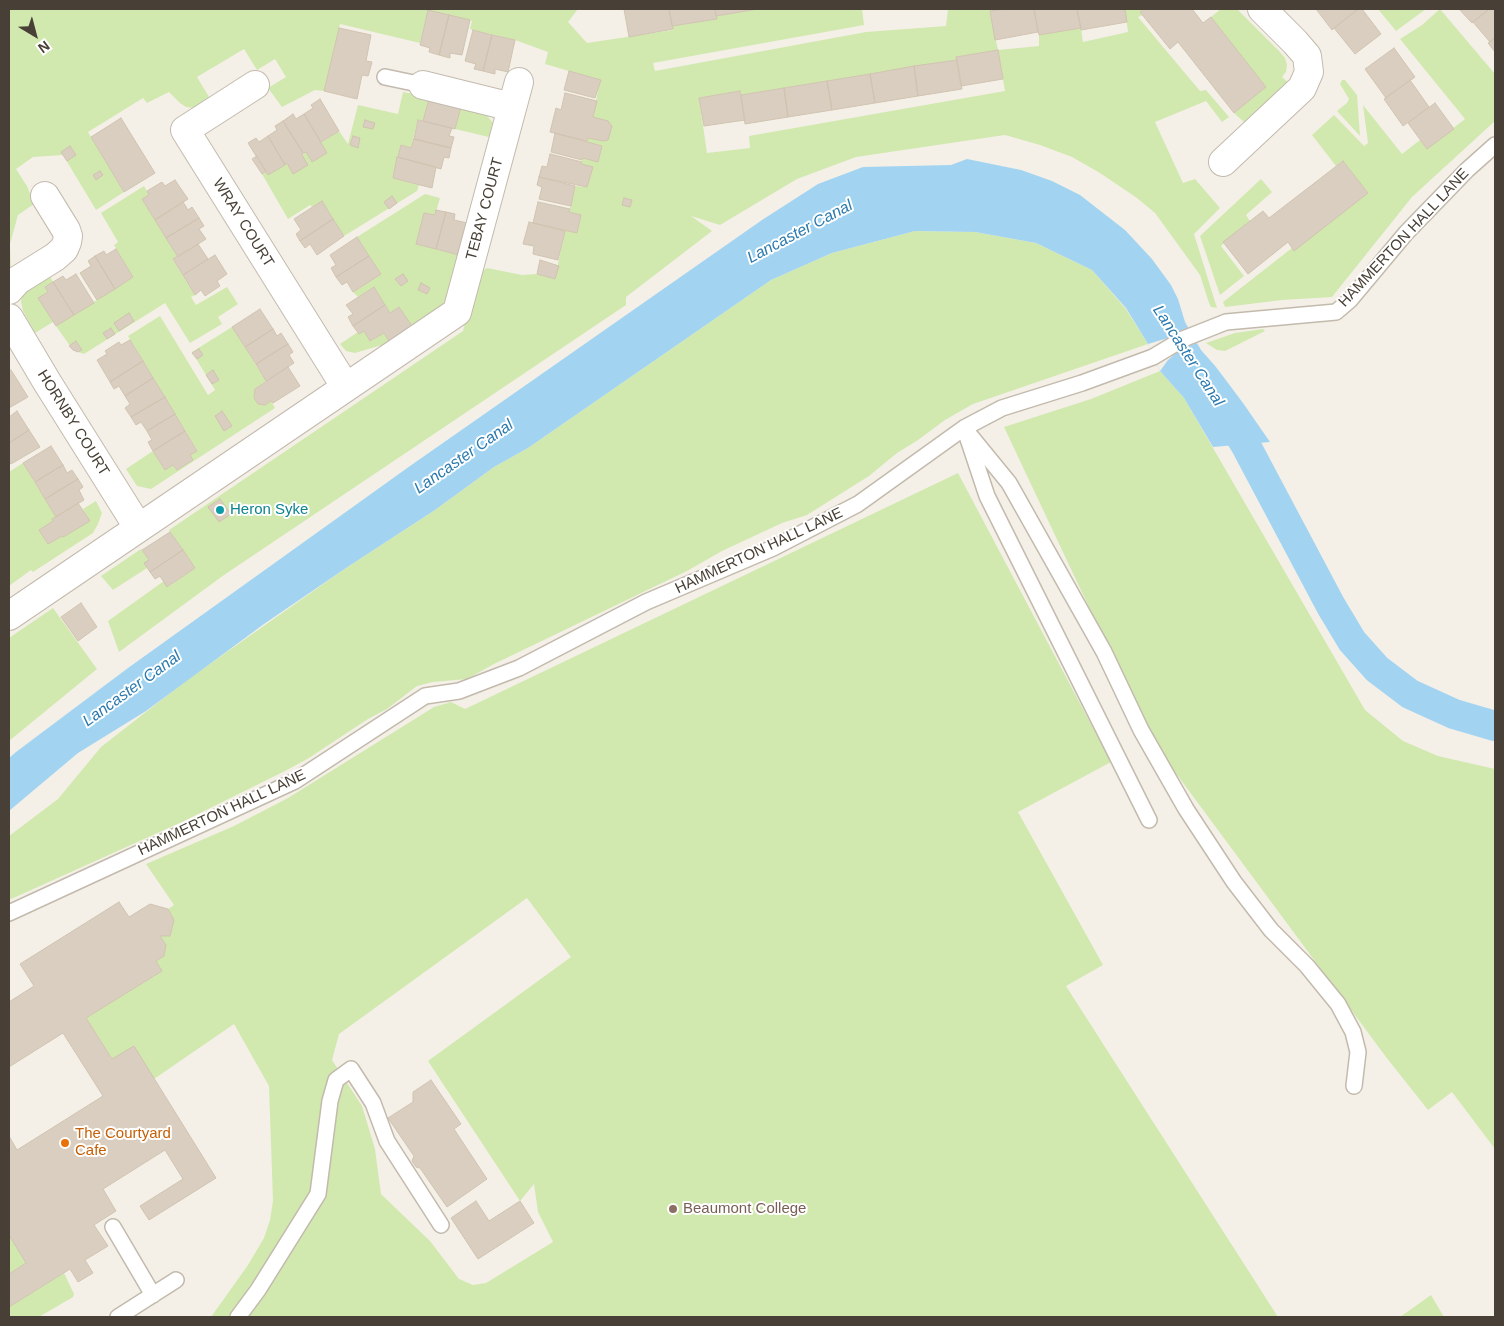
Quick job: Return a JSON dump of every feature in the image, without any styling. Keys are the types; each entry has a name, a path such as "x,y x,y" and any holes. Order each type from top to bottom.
{"street":[{"path":"1223,162 1302,88 1309,72 1307,56 1262,9"},
{"name":"WRAY COURT","path":"255,85 185,130 345,386"},
{"name":"TEBAY COURT","path":"345,386 457,312 515,94 423,85"},
{"path":"9,290 18,280 55,257 64,249 67,242 66,230 45,196"},
{"name":"HORNBY COURT","path":"9,318 138,527"},
{"path":"9,616 345,386"}],"lane":[{"path":"385,77 423,85"},
{"name":"HAMMERTON HALL LANE","path":"9,913 295,781 425,696 459,691 519,668 646,602 790,539 858,504 964,428 1002,408 1082,383 1153,357 1183,339 1226,322 1336,312 1350,300 1406,233 1467,170 1495,145"},
{"path":"964,428 987,496 1150,820"},
{"path":"964,428 1009,483 1104,652 1141,730 1191,818 1239,889 1271,930 1307,966 1338,1004 1353,1032 1358,1052 1354,1086"},
{"path":"238,1317 258,1290 318,1194 330,1100 336,1080 351,1069 373,1103 387,1140 441,1226"},
{"path":"114,1227 153,1295"},
{"path":"118,1317 176,1280"}],"green space":[{"path":"9,9 578,9 568,22 587,43 673,30 672,26 716,19 716,16 758,9 862,9 864,25 653,63 655,71 866,32 946,26 948,9 1005,9 990,12 998,50 1039,46 1039,35 1081,28 1083,42 1128,32 1125,9 1144,9 1140,12 1143,15 1138,17 1200,91 1206,90 1229,117 1222,122 1206,101 1155,122 1183,183 1195,179 1220,208 1194,234 1217,308 1211,307 1200,275 1155,213 1137,198 1100,173 1072,157 1005,135 856,157 797,179 720,225 691,216 712,231 626,297 626,305 224,575 119,652 108,621 164,581 168,587 195,568 169,530 463,331 477,274 487,268 522,275 537,274 555,279 565,230 577,233 581,216 569,212 575,186 587,187 592,168 581,164 583,158 598,161 602,146 587,142 588,138 608,140 593,117 600,80 545,64 548,52 515,40 470,29 472,21 428,11 420,43 340,24 324,91 315,90 282,107 268,88 286,77 275,59 257,70 244,49 197,77 212,102 194,108 186,107 169,92 147,103 143,98 88,132 124,192 96,210 63,155 33,157 16,169 27,186 34,204 18,215 10,244 11,271 9,273","holes":["998,50 1005,91 749,136 750,148 707,153 699,98 740,91 741,95 957,60 957,57"]},
{"path":"1221,9 1237,9 1279,51 1285,58 1287,65 1286,72 1282,77 1289,83 1244,122 1234,113 1266,87 1211,17"},
{"path":"1378,9 1426,9 1396,31"},
{"path":"1440,9 1495,74 1495,121 1412,197 1332,297 1282,300 1225,307 1223,302 1292,248 1368,193 1343,161 1336,166 1312,135 1334,115 1364,146 1368,143 1363,105 1402,154 1420,140 1427,148 1465,119 1400,39 1422,25"},
{"path":"1342,80 1345,80 1357,95 1360,136 1337,111 1349,99 1340,84"},
{"path":"403,92 420,95 429,99 423,121 418,120 411,148 401,145 393,178 419,185 417,191 344,236 322,202 312,207 310,205 288,219 262,174 266,171 268,175 287,163 293,173 302,155 306,152 312,162 326,153 320,143 339,131 348,144 358,105 398,114"},
{"path":"461,107 485,113 493,123 493,138 455,129"},
{"path":"1261,179 1272,192 1246,215 1250,221 1221,246 1244,276 1220,295 1200,236"},
{"path":"144,186 149,195 142,199 178,257 173,260 195,295 191,297 196,305 227,287 238,304 218,317 222,324 190,343 165,303 84,354 73,350 56,326 133,277 114,245 118,242 101,213"},
{"path":"425,194 440,198 435,215 424,213 416,244 459,255 443,308 433,320 386,350 382,345 355,353 346,351 340,344 358,332 359,334 364,331 371,341 384,333 391,344 413,329 399,307 390,313 374,287 358,297 353,292 380,274 357,237"},
{"path":"915,231 975,232 1036,243 1092,270 1126,309 1148,344 973,404 945,420 897,453 869,476 807,515 782,523 722,551 687,571 494,664 467,679 433,682 417,686 387,709 287,770 184,821 9,900 9,836 58,799 101,747 187,680 346,568 435,510 494,467 528,448 771,280 832,253"},
{"path":"49,274 53,282 45,287 48,292 39,298 53,322 35,333 23,311 22,296 24,291"},
{"path":"160,316 208,395 215,390 192,352 232,327 266,381 255,389 254,398 258,404 265,405 271,401 275,408 151,489 137,486 126,469 153,451 165,470 173,465 177,470 193,460 190,455 197,450 128,336"},
{"path":"1263,329 1265,331 1225,351 1217,350 1206,343 1235,333"},
{"path":"1160,371 1184,398 1365,710 1403,741 1438,756 1495,769 1495,1149 1452,1092 1428,1110 1386,1057 1152,741 1004,427 1091,399"},
{"path":"23,463 56,517 39,530 48,544 89,521 83,509 96,501 102,513 93,533 33,572 31,570 9,586 9,472"},
{"path":"958,473 1111,762 1018,812 1103,965 1066,986 1278,1317 211,1317 248,1265 264,1238 270,1220 273,1201 269,1086 234,1024 154,1079 112,1059 86,1018 162,971 156,961 164,956 166,945 160,936 170,936 174,920 168,909 174,905 146,864 234,826 288,798 434,707 451,702 465,709","holes":["527,898 571,957 428,1061 520,1201 534,1184 538,1212 553,1242 486,1283 473,1285 459,1279 430,1241 381,1194 375,1149 362,1106 332,1060 339,1034"]},
{"path":"141,549 149,560 147,568 113,590 101,576"},
{"path":"53,608 97,669 9,741 9,638"},
{"path":"9,1235 26,1263 9,1274"},
{"path":"64,1273 74,1294 73,1297 39,1317 9,1317 9,1307"},
{"path":"1431,1295 1444,1317 1400,1317"}],"water":[{"path":"967,159 1021,170 1052,181 1080,195 1125,230 1152,259 1171,285 1178,299 1185,322 1201,350 1243,403 1270,442 1213,447 1184,398 1160,371 1148,344 1126,308 1092,270 1036,243 975,232 915,231 832,253 771,280 528,448 494,467 435,510 264,624 146,711 78,753 9,811 9,758 16,752 128,668 410,466 762,220 818,184 863,167 951,165"}],"pier":[{"path":"1190,327 1199,342 1181,349 1168,360 1160,371 1148,344 1168,338"}],"building":[{"path":"624,9 669,9 673,29 629,37"},
{"path":"669,9 715,9 717,19 672,26"},
{"path":"715,9 758,9 716,16"},
{"path":"1034,9 1038,32 995,40 990,11"},
{"path":"1034,9 1077,9 1081,28 1039,35"},
{"path":"1077,9 1125,9 1127,22 1081,30"},
{"path":"1144,9 1192,9 1203,23 1211,17 1266,87 1234,113 1178,42 1170,49 1140,12"},
{"path":"1316,9 1358,9 1332,30"},
{"path":"1358,9 1362,9 1381,34 1355,54 1334,28"},
{"path":"1459,9 1489,9 1472,23"},
{"path":"1489,9 1495,9 1495,38 1490,42 1473,22"},
{"path":"428,10 449,15 439,55 429,52 430,48 420,45"},
{"path":"449,15 470,20 462,55 450,53 450,58 439,55"},
{"path":"339,28 371,35 366,61 372,62 368,76 362,75 357,99 324,91"},
{"path":"473,30 492,35 483,71 474,69 476,64 465,61"},
{"path":"492,35 515,40 508,72 495,69 495,74 483,71"},
{"path":"1495,38 1495,52 1488,43"},
{"path":"1394,48 1415,77 1386,98 1365,69"},
{"path":"998,50 1003,79 961,86 956,57"},
{"path":"957,60 962,89 918,96 914,66"},
{"path":"914,66 918,96 875,103 870,74"},
{"path":"569,71 601,80 595,98 564,90"},
{"path":"870,74 875,103 832,110 827,81"},
{"path":"1410,80 1429,107 1403,126 1384,99"},
{"path":"827,81 832,110 788,117 784,88"},
{"path":"784,88 788,117 745,124 741,95"},
{"path":"740,91 745,120 704,126 699,98"},
{"path":"565,93 597,101 593,117 608,121 612,126 608,140 588,138 587,141 550,132 556,108 561,110"},
{"path":"320,99 339,131 321,142 304,114 313,108 311,105"},
{"path":"429,99 461,107 455,129 423,121"},
{"path":"1435,103 1454,129 1427,149 1408,123"},
{"path":"293,114 296,119 304,114 327,153 312,162 306,152 303,153 283,121"},
{"path":"121,118 155,173 124,192 91,137"},
{"path":"365,120 375,123 373,129 363,127"},
{"path":"418,120 452,128 449,136 454,137 451,148 414,139"},
{"path":"283,121 303,153 302,155 308,165 293,174 287,163 285,165 268,136 277,130 275,126"},
{"path":"555,133 602,146 598,162 551,152"},
{"path":"268,136 285,165 268,175 248,143 256,138 259,142"},
{"path":"353,136 360,138 358,148 350,145"},
{"path":"414,139 451,148 449,158 444,157 441,169 398,157 401,145 411,148"},
{"path":"70,146 76,155 67,161 61,152"},
{"path":"550,154 582,162 581,164 593,167 587,187 539,177 542,166 547,167"},
{"path":"257,156 266,171 262,174 252,159"},
{"path":"397,157 436,167 432,188 393,178"},
{"path":"1343,161 1368,193 1294,251 1288,242 1248,274 1223,242 1263,211 1269,218"},
{"path":"100,171 103,175 96,180 93,175"},
{"path":"539,177 575,186 571,206 539,199 542,187 537,185"},
{"path":"175,180 188,199 155,220 142,199 149,195 147,191 162,182 165,186"},
{"path":"392,196 397,203 389,209 384,202"},
{"path":"624,198 632,200 630,207 622,205"},
{"path":"322,201 333,219 300,241 296,234 301,230 294,219"},
{"path":"183,202 188,210 192,207 199,218 166,238 155,220"},
{"path":"538,202 570,209 569,212 581,215 577,233 533,223"},
{"path":"436,210 446,212 436,249 416,244 424,213 435,215"},
{"path":"446,212 455,214 454,220 467,223 459,255 436,249"},
{"path":"199,218 204,226 199,229 206,239 178,257 166,238"},
{"path":"333,219 344,236 317,255 310,244 305,248 300,241"},
{"path":"529,222 565,231 558,260 533,254 534,246 523,244"},
{"path":"357,237 369,256 336,277 331,268 336,265 330,255"},
{"path":"198,244 208,259 183,275 173,259"},
{"path":"116,249 133,277 115,289 95,256 104,251 106,255"},
{"path":"215,255 227,274 217,281 220,286 205,296 201,290 195,295 183,275"},
{"path":"95,256 115,289 97,300 80,273 91,266 88,261"},
{"path":"369,256 381,274 353,292 347,282 342,285 336,277"},
{"path":"540,260 559,266 555,279 537,274"},
{"path":"76,274 94,303 74,315 53,282 63,276 66,280"},
{"path":"403,274 408,281 401,286 395,279"},
{"path":"53,282 74,315 56,326 38,298 48,292 45,287"},
{"path":"421,283 430,288 427,294 418,290"},
{"path":"374,287 385,305 353,326 348,317 353,314 346,305"},
{"path":"385,305 390,313 399,307 414,329 391,344 384,333 370,341 364,331 359,334 353,326"},
{"path":"260,309 273,329 245,347 232,327"},
{"path":"129,313 134,321 119,331 114,323"},
{"path":"111,328 115,334 107,339 103,333"},
{"path":"273,329 277,336 281,333 288,344 256,364 245,347"},
{"path":"130,340 143,361 110,382 97,360 107,354 105,351 119,342 121,345"},
{"path":"76,341 82,350 78,352 69,346"},
{"path":"288,344 293,352 289,355 294,363 266,381 256,364"},
{"path":"199,349 203,355 197,359 192,353"},
{"path":"143,361 153,378 125,396 119,386 114,389 110,382"},
{"path":"288,367 300,386 273,403 271,401 265,405 258,404 254,398 255,389"},
{"path":"11,370 28,397 9,408 9,371"},
{"path":"213,370 219,380 212,384 206,375"},
{"path":"153,378 165,397 131,417 125,408 130,404 125,396"},
{"path":"165,397 175,414 147,431 141,422 136,425 131,417"},
{"path":"17,411 29,430 9,443 9,417"},
{"path":"222,411 232,426 224,431 215,416"},
{"path":"175,414 185,431 153,451 148,442 152,440 147,431"},
{"path":"29,430 40,447 11,464 9,461 9,443"},
{"path":"185,431 197,451 190,455 193,460 177,470 173,465 165,470 153,451"},
{"path":"51,446 63,465 35,482 23,463"},
{"path":"63,465 67,473 72,470 78,479 45,499 35,482"},
{"path":"78,479 83,487 79,490 84,500 56,517 45,499"},
{"name":"Heron Syke","path":"220,499 231,514 219,522 208,507"},
{"path":"78,503 90,521 48,544 39,530 53,521 52,519"},
{"path":"170,532 183,550 150,572 144,563 149,560 142,550"},
{"path":"183,550 195,568 167,587 160,576 155,579 150,572"},
{"path":"81,603 97,627 78,641 61,617"},
{"path":"119,902 129,917 150,904 168,909 174,920 170,936 160,936 166,945 164,956 156,961 162,971 86,1018 112,1059 134,1046 216,1178 149,1220 140,1206 183,1179 165,1150 103,1189 116,1211 94,1225 108,1246 85,1260 93,1273 78,1282 70,1269 9,1307 9,1274 26,1263 9,1235 9,1136 17,1150 103,1096 63,1033 9,1067 9,1002 34,986 20,964"},
{"path":"431,1080 461,1124 454,1129 487,1179 447,1207 420,1168 416,1167 412,1161 414,1156 388,1118 413,1102 413,1092"},
{"path":"476,1201 489,1221 520,1201 534,1223 478,1259 451,1218"}],"waterway":[{"name":"Lancaster Canal","path":"1224,410 1245,444 1331,606 1352,641 1377,669 1410,694 1454,714 1495,726"}],"place":[{"name":"Heron Syke","path":"220,510"},
{"name":"The Courtyard Cafe","path":"65,1143"},
{"name":"Beaumont College","path":"673,1209"}]}
